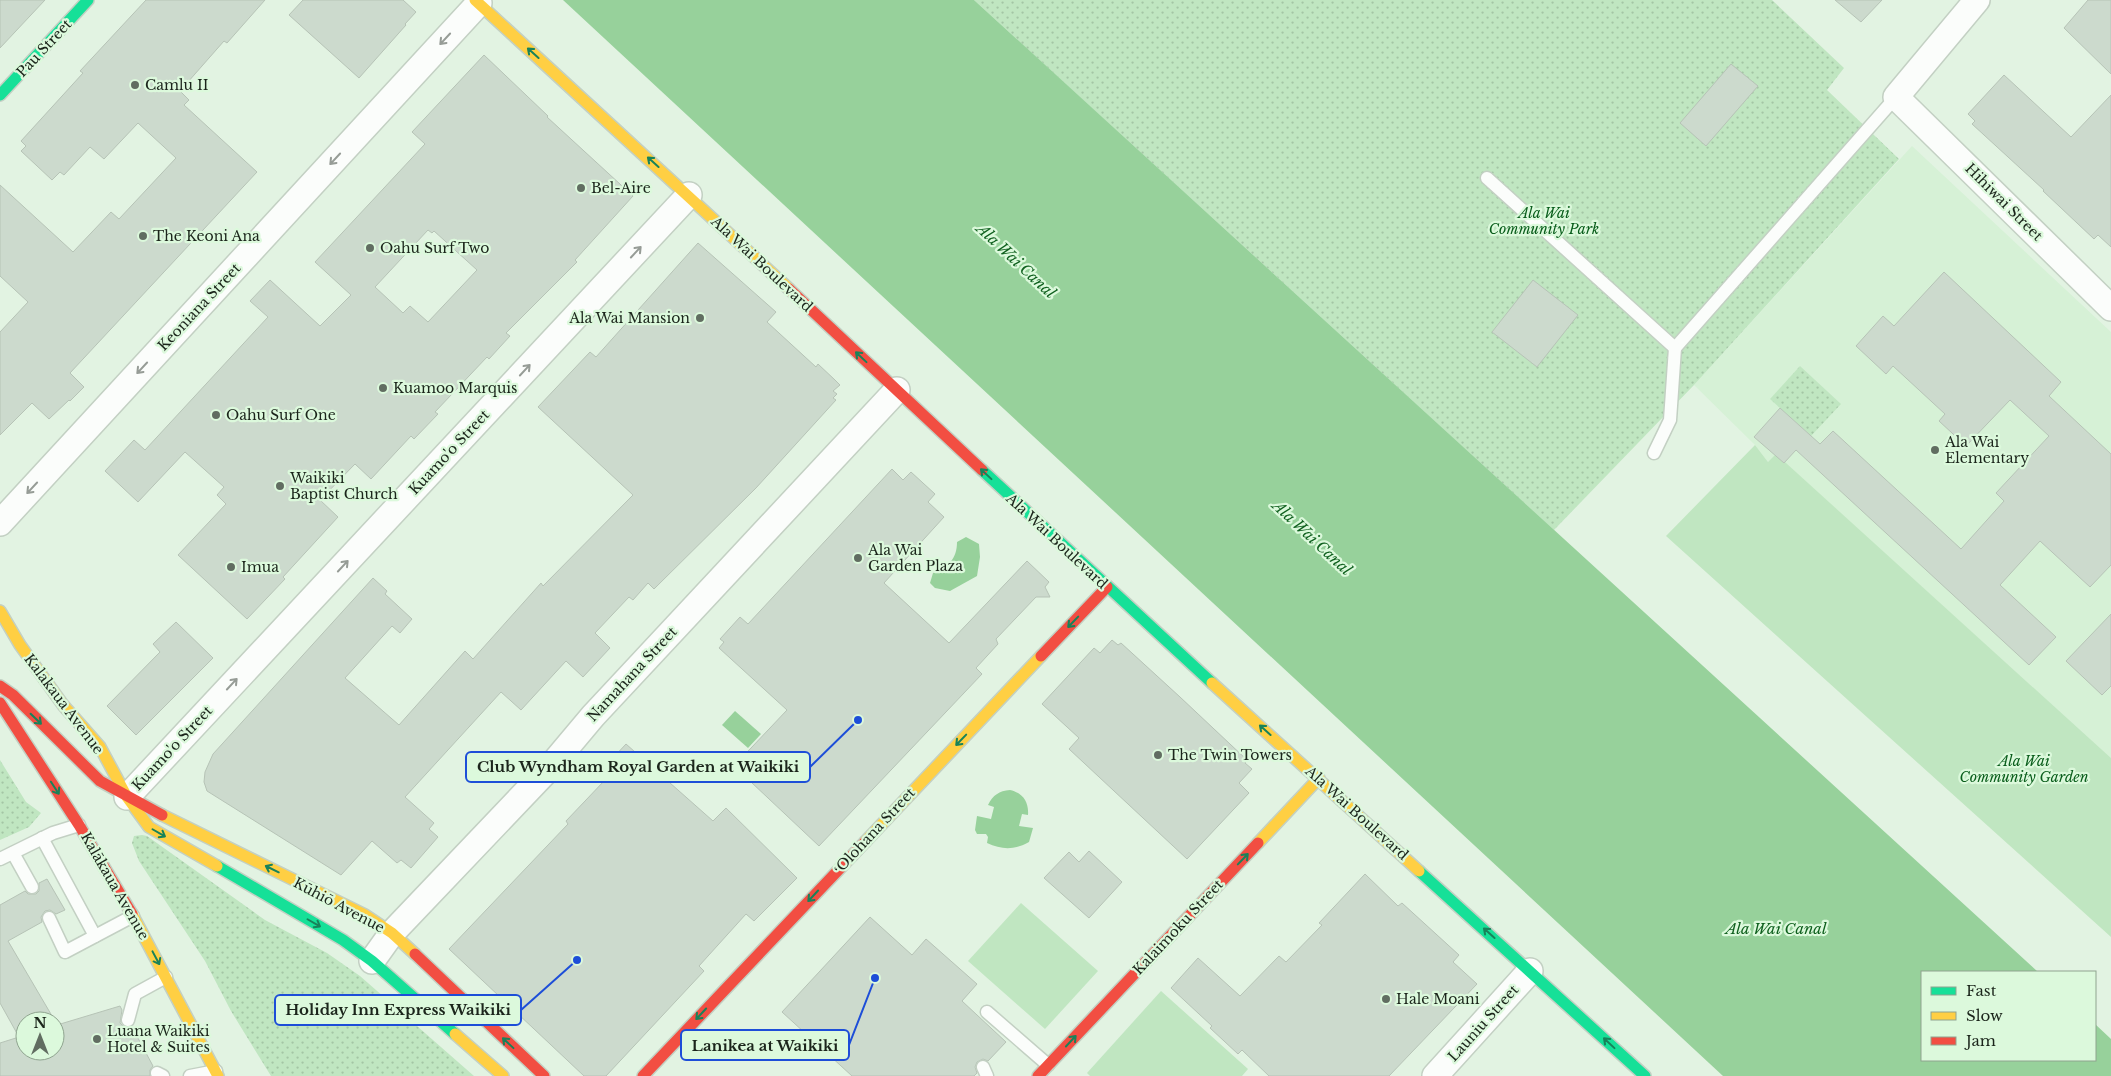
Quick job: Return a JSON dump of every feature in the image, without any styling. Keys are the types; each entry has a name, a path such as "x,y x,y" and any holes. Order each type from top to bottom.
{"main road":[{"name":"Pau Street","path":"0,96 88,0"},
{"name":"Ala Wai Boulevard","path":"477,2 689,195 1106,587 1319,778 1645,1076"},
{"name":"ʻOlohana Street","path":"643,1076 1106,587"},
{"name":"Kalakaua Avenue","path":"0,611 20,645 58,698 100,747 127,797"},
{"name":"Kūhiō Avenue","path":"0,686 13,696 100,781 127,797 365,915 392,933 544,1076"},
{"name":"Kalākaua Avenue","path":"0,703 79,825 133,916 217,1074"},
{"name":"Kalaimoku Street","path":"1038,1076 1319,778"},
{"name":"Kūhiō Avenue","path":"127,797 149,828 343,940 372,961 503,1076"}],"street":[{"path":"1896,97 1977,0"},
{"name":"Keoniana Street","path":"0,522 477,2"},
{"name":"Hihiwai Street","path":"1896,97 2111,308"},
{"name":"Kuamo'o Street","path":"127,797 689,195"},
{"name":"Namahana Street","path":"372,961 392,933 550,766 593,716 897,390"},
{"name":"Launiu Street","path":"1435,1076 1530,971"}],"lane":[{"path":"1654,453 1670,420 1675,348 1896,97"},
{"path":"1487,178 1675,348"},
{"path":"0,859 42,838 79,825"},
{"path":"42,838 95,936"},
{"path":"13,853 32,887"},
{"path":"49,918 65,952 133,916"},
{"path":"128,1020 135,994 166,977"},
{"path":"987,1012 1048,1065"},
{"path":"190,1076 217,1074"}],"shaded area":[{"name":"Ala Wai Elementary","path":"1912,146 2111,332 2111,758 1776,455 1768,462 1755,445 1694,385"}],"green space":[{"name":"Ala Wai Community Park","path":"974,0 1772,0 1844,68 1827,90 1899,159 1694,385 1554,530"},
{"path":"1800,366 1841,404 1811,436 1770,399"},
{"name":"Ala Wai Community Garden","path":"1755,445 1768,462 1776,454 2111,758 2111,937 1666,536"},
{"path":"0,760 26,802 41,813 29,827 0,840"},
{"path":"134,836 147,836 265,920 327,953 360,976 474,1076 271,1076 231,1011 205,961 139,861 132,843"},
{"path":"1021,903 1098,971 1045,1029 968,961"},
{"path":"1161,991 1248,1069 1242,1076 1090,1076 1087,1073"}],"water":[{"name":"Ala Wai Canal","path":"563,0 974,0 2037,971 1921,971 1921,1061 2096,1061 2096,1025 2111,1039 2111,1076 1723,1076"},
{"path":"966,537 979,544 980,557 977,576 950,591 935,588 930,583 933,573 951,562 957,548 957,542"},
{"path":"735,711 761,734 748,748 722,725"},
{"path":"1010,790 1022,796 1027,806 1028,815 1022,814 1019,826 1033,828 1029,842 1019,847 1003,848 987,843 988,837 986,834 977,834 975,830 977,816 991,819 994,807 988,805 997,794"}],"building":[{"path":"0,0 45,0 0,48"},
{"path":"146,0 265,0 227,43 224,41 180,91 189,100 184,105 257,172 70,373 84,387 49,419 32,403 0,435 0,332 28,302 0,276 0,185 73,252 111,212 119,219 176,158 138,123 104,159 90,147 64,175 60,172 52,180 21,151 26,146 21,141 83,73 80,71"},
{"path":"303,0 403,0 416,12 359,78 289,15"},
{"path":"1835,0 1882,0 1861,22"},
{"path":"2088,0 2111,0 2111,74 2064,28"},
{"path":"484,55 547,117 633,196 575,260 577,262 506,333 510,336 489,359 487,357 435,412 438,414 414,439 411,436 371,479 355,464 320,500 338,517 283,577 285,579 247,619 178,555 226,504 217,495 224,487 185,452 138,502 105,471 134,440 145,450 268,317 250,301 270,280 320,326 351,295 315,262 425,144 412,132","holes":["428,230 432,233 434,231 477,270 428,322 410,306 403,313 375,287"]},
{"path":"1731,64 1758,86 1706,146 1680,123"},
{"path":"2004,75 2071,137 2111,95 2111,247 2098,235 2094,239 1972,124 1975,121 1968,114"},
{"path":"698,243 776,312 767,322 816,367 818,364 840,385 833,391 837,394 833,398 836,400 756,488 654,589 648,583 633,600 629,597 595,633 610,648 583,677 566,661 521,710 501,692 405,797 434,823 429,829 438,837 411,868 401,860 397,863 372,841 341,875 207,791 204,782 205,772 213,754 373,578 387,591 385,594 412,619 400,633 392,626 345,678 399,725 465,651 473,659 541,583 543,586 633,495 538,407 590,352 596,357"},
{"path":"1944,272 2061,382 2049,396 2111,454 2111,565 2090,587 2040,541 2000,585 2056,637 2029,665 1796,450 1784,463 1754,437 1780,408 1820,444 1833,431 1961,549 2004,501 1996,493 2049,436 2010,400 1966,446 1939,421 1945,414 1893,366 1886,374 1856,346 1883,316 1894,326"},
{"path":"1533,280 1578,315 1537,367 1492,332"},
{"path":"892,469 903,480 911,472 935,494 928,502 944,517 884,583 949,643 1027,561 1049,582 1045,587 1050,597 1036,597 996,639 998,644 976,668 982,674 819,846 734,766 787,710 719,648 724,642 720,639 740,617 748,624"},
{"path":"2111,614 2111,686 2102,695 2066,661"},
{"path":"176,622 213,658 136,735 107,706 160,652 153,644"},
{"name":"The Twin Towers","path":"1112,640 1118,645 1121,643 1180,697 1247,760 1245,763 1252,769 1239,783 1249,793 1187,859 1069,749 1079,738 1042,704 1094,648 1100,653"},
{"path":"626,744 713,821 726,808 797,878 754,921 746,914 699,966 704,971 606,1076 584,1076 449,949 568,824 566,821 605,780 598,774"},
{"path":"1089,851 1122,882 1089,918 1044,878 1069,852 1079,862"},
{"path":"1365,874 1398,906 1402,903 1459,955 1453,962 1477,984 1389,1076 1269,1076 1242,1050 1238,1054 1210,1028 1212,1026 1171,988 1198,958 1240,996 1279,956 1286,962 1322,925 1319,923"},
{"path":"47,879 65,910 56,914 50,910 45,911 41,917 42,922 8,941 49,1011 15,1011 15,1030 0,1003 0,905 25,891 28,894 36,894 39,891 39,883"},
{"path":"870,917 912,955 926,939 977,984 962,1001 1006,1042 988,1061 983,1059 977,1062 975,1067 977,1073 974,1076 852,1076 782,1012"},
{"path":"120,1006 122,1010 120,1023 125,1028 132,1027 153,1066 150,1070 150,1076 0,1076 0,1043 15,1038 15,1061 65,1061 65,1023"}],"traffic: fast":[{"path":"0,95 88,0"},
{"path":"982,470 1212,683"},
{"path":"217,866 343,940 372,961 455,1034"},
{"path":"1419,871 1645,1076"}],"traffic: slow":[{"path":"475,0 789,289"},
{"path":"0,611 20,645 63,705 100,747 127,797 149,827 217,866"},
{"path":"865,842 1041,656"},
{"path":"1212,683 1419,871"},
{"path":"1258,843 1319,778"},
{"path":"162,815 365,915 392,933 415,954"},
{"path":"132,914 218,1076"},
{"path":"455,1034 503,1076"}],"traffic: jam":[{"path":"789,289 982,470"},
{"path":"1041,656 1107,587"},
{"path":"0,686 13,695 100,781 162,815"},
{"path":"0,703 79,825 132,914"},
{"path":"643,1076 865,842"},
{"path":"1038,1076 1258,843"},
{"path":"415,954 544,1076"}],"place":[{"name":"Camlu II","path":"135,85"},
{"name":"Bel-Aire","path":"581,188"},
{"name":"The Keoni Ana","path":"143,236"},
{"name":"Oahu Surf Two","path":"370,248"},
{"name":"Ala Wai Mansion","path":"700,318"},
{"name":"Kuamoo Marquis","path":"383,388"},
{"name":"Oahu Surf One","path":"216,415"},
{"name":"Ala Wai Elementary","path":"1935,450"},
{"name":"Waikiki Baptist Church","path":"280,486"},
{"name":"Ala Wai Garden Plaza","path":"858,558"},
{"name":"Imua","path":"231,567"},
{"name":"Club Wyndham Royal Garden at Waikiki","path":"858,720"},
{"name":"The Twin Towers","path":"1158,755"},
{"name":"Holiday Inn Express Waikiki","path":"577,960"},
{"name":"Lanikea at Waikiki","path":"875,978"},
{"name":"Hale Moani","path":"1386,999"},
{"name":"Luana Waikiki Hotel & Suites","path":"97,1039"}]}
